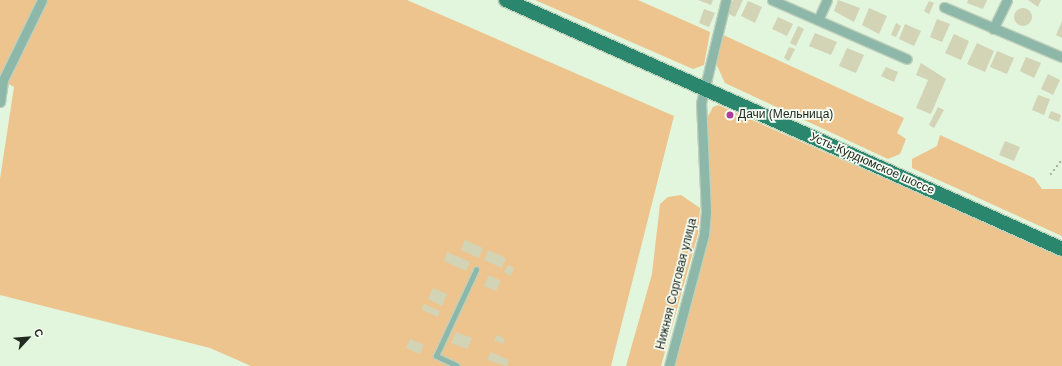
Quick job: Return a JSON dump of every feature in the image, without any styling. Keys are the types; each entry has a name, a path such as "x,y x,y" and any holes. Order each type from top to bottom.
{"main road":[{"name":"Усть-Курдюмское шоссе","path":"506,0 1062,249"}],"street":[{"path":"0,102 3,80 42,0"},
{"name":"Нижняя Сорговая улица","path":"669,366 704,234 704,89 726,0"},
{"path":"772,0 907,59"},
{"path":"818,20 827,0"},
{"path":"993,29 1007,0"},
{"path":"944,7 1062,57"}],"lane":[{"path":"457,366 436,356 476,270"}],"path":[{"path":"1050,175 1062,159"}],"shaded area":[{"path":"0,0 407,0 674,116 611,366 251,366 210,348 0,295 0,179 14,87 0,79"},
{"path":"535,0 638,0 710,32 704,65 693,69"},
{"path":"719,33 904,118 897,133 906,139 900,154 888,159 725,83 714,59"},
{"path":"718,105 1062,257 1062,366 673,366 708,236 711,212 707,118 713,107"},
{"path":"940,135 1034,178 1042,189 1062,189 1062,236 912,168 912,159 937,146"},
{"path":"681,195 700,208 698,234 661,366 626,366 652,274 660,204 668,197"}],"building":[{"path":"698,0 713,0 711,5"},
{"path":"733,0 743,0 735,17 727,13"},
{"path":"838,0 860,8 854,22 834,11"},
{"path":"968,0 987,0 983,9 967,3"},
{"path":"1028,0 1041,0 1038,7"},
{"path":"748,1 762,7 755,23 741,16"},
{"path":"929,1 934,3 929,14 924,11"},
{"path":"869,8 887,16 879,34 862,25"},
{"path":"1019,8 1027,8 1032,13 1030,24 1027,26 1019,26 1014,21 1014,13"},
{"path":"704,9 715,13 709,27 699,23"},
{"path":"778,17 793,24 787,36 772,29"},
{"path":"937,19 950,24 942,42 930,37"},
{"path":"1062,21 1062,38 1056,35"},
{"path":"896,23 901,26 896,37 891,35"},
{"path":"905,24 921,31 914,46 899,39"},
{"path":"798,26 804,29 796,46 790,43"},
{"path":"815,33 837,42 831,55 809,46"},
{"path":"954,34 969,41 961,60 945,53"},
{"path":"977,43 994,51 985,72 967,64"},
{"path":"789,47 795,49 789,61 784,58"},
{"path":"847,48 864,55 856,73 839,66"},
{"path":"997,51 1014,58 1007,74 990,67"},
{"path":"1026,57 1041,63 1034,78 1020,71"},
{"path":"921,63 946,79 931,114 916,108 928,80 916,75"},
{"path":"886,67 898,72 894,82 881,76"},
{"path":"1048,74 1060,80 1053,95 1041,89"},
{"path":"1038,95 1050,99 1044,115 1032,110"},
{"path":"938,107 944,110 934,128 929,125"},
{"path":"1051,111 1061,115 1059,122 1048,118"},
{"path":"1005,141 1020,147 1014,161 999,155"},
{"path":"465,240 483,248 479,258 461,250"},
{"path":"488,250 506,258 502,268 484,260"},
{"path":"447,252 470,262 466,271 444,261"},
{"path":"508,265 514,268 511,276 504,272"},
{"path":"489,275 501,281 496,291 484,286"},
{"path":"433,288 447,294 442,306 428,299"},
{"path":"424,304 440,311 438,317 422,310"},
{"path":"456,332 472,338 467,349 451,343"},
{"path":"497,335 505,339 503,344 494,340"},
{"path":"410,339 424,345 420,354 406,348"},
{"path":"491,352 509,360 507,366 487,360"}],"place":[{"name":"Дачи (Мельница)","path":"730,115"}]}
